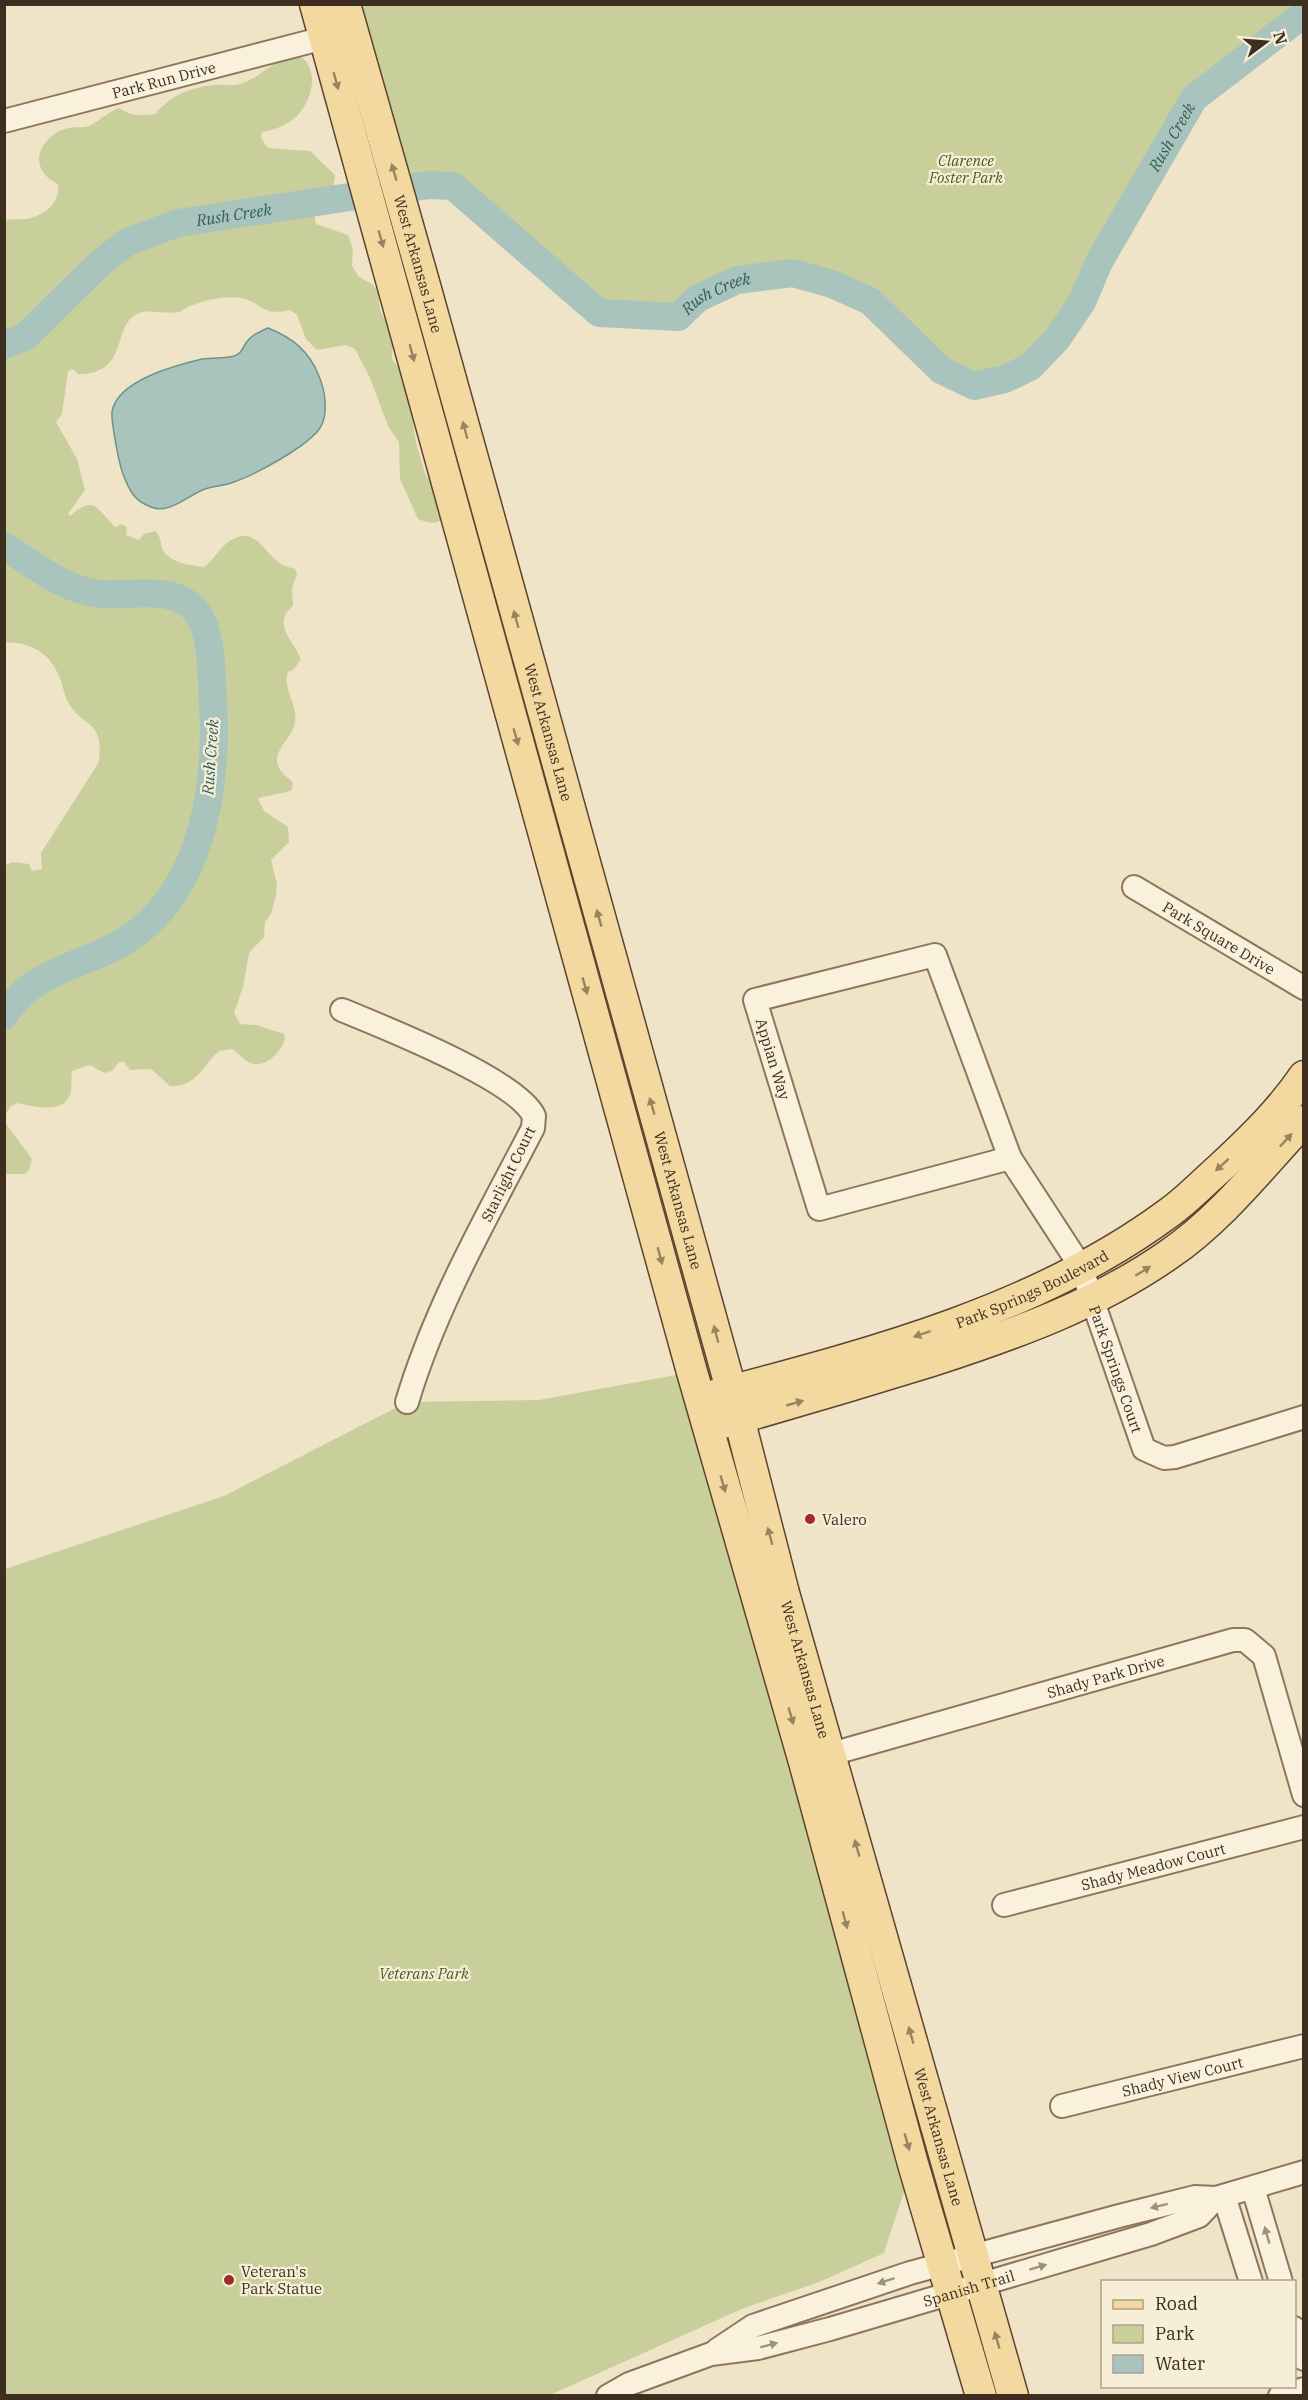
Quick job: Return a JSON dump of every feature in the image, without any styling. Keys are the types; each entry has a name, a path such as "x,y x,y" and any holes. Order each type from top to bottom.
{"main road":[{"name":"West Arkansas Lane","path":"315,4 704,1413 817,1758 974,2255 1013,2396"},
{"name":"West Arkansas Lane","path":"345,4 735,1405 784,1593 855,1958 981,2396"},
{"name":"Park Springs Boulevard","path":"735,1405 994,1308 1081,1267 1170,1212 1239,1150 1290,1096 1304,1076"},
{"name":"Park Springs Boulevard","path":"704,1413 735,1405 849,1388 1016,1334 1092,1299 1124,1283 1170,1254 1194,1234 1237,1193 1304,1121"}],"street":[{"name":"Park Run Drive","path":"4,122 324,38"},
{"name":"Park Square Drive","path":"1134,888 1304,988"},
{"name":"Appian Way","path":"1010,1158 819,1209 755,1000 934,955 1010,1158 1081,1267"},
{"name":"Starlight Court","path":"342,1010 439,1051 521,1099 534,1116 533,1128 464,1261 423,1351 407,1402"},
{"name":"Park Springs Court","path":"1081,1267 1140,1441 1150,1453 1164,1458 1175,1457 1304,1417"},
{"name":"Shady Park Drive","path":"817,1758 1233,1640 1245,1640 1264,1656 1304,1794"},
{"name":"Shady Meadow Court","path":"1004,1905 1304,1827"},
{"name":"Shady View Court","path":"1062,2106 1304,2046"},
{"name":"Spanish Trail","path":"711,2354 753,2326 942,2264 1195,2197 1220,2197 1304,2172"},
{"path":"1253,2188 1280,2280"},
{"name":"Spanish Trail","path":"608,2396 629,2384 711,2354 758,2348 982,2284 1189,2220 1199,2216 1220,2197"},
{"path":"1220,2197 1250,2280"},
{"path":"1296,2334 1304,2359"}],"green space":[{"name":"Clarence Foster Park","path":"1303,4 1304,14 1194,99 1099,262 1082,302 1057,339 1030,367 1005,379 974,386 941,370 870,301 793,273 737,280 698,298 678,317 599,313 453,187 429,185 414,187 360,5"},
{"path":"301,57 307,63 312,78 307,102 297,116 281,127 262,132 261,138 268,148 310,151 335,175 333,191 314,214 316,224 348,235 353,249 352,265 358,276 373,285 378,293 380,309 393,339 392,359 403,375 409,396 416,443 426,476 440,493 446,513 434,523 418,519 400,479 399,442 388,426 370,378 355,349 345,345 317,350 306,339 297,315 290,310 273,312 248,300 228,297 201,302 180,312 142,312 129,320 112,359 105,367 94,372 78,374 73,369 68,371 62,414 56,422 77,459 85,490 68,514 70,516 78,509 91,505 100,510 115,527 121,524 127,527 126,535 139,540 144,534 155,531 162,548 169,557 204,567 227,543 243,536 250,537 280,563 295,569 297,574 292,588 293,606 284,619 286,632 301,659 294,669 288,672 287,678 295,722 277,761 281,771 293,783 292,790 258,799 264,811 288,827 289,842 271,860 277,884 276,895 271,914 265,922 264,937 249,953 243,987 234,1013 240,1024 256,1025 284,1034 285,1039 276,1055 260,1064 248,1062 233,1049 219,1051 193,1080 179,1085 170,1086 151,1069 130,1070 124,1062 119,1062 112,1071 104,1073 90,1065 72,1071 71,1091 63,1104 49,1108 18,1103 11,1106 5,1115 5,865 13,862 29,864 32,871 42,869 41,853 99,762 100,747 95,730 79,716 66,698 52,663 40,651 32,647 5,642 5,221 37,216 53,203 58,184 48,178 39,162 44,145 58,132 71,127 88,126 119,108 136,115 155,114 175,97 190,90 215,85 239,84 275,64"},
{"path":"4,1121 32,1159 29,1170 25,1174 5,1174"},
{"name":"Veterans Park","path":"692,1372 913,2164 884,2253 822,2281 744,2308 550,2395 5,2396 5,1569 224,1496 407,1402 539,1400"}],"water":[{"path":"268,328 299,346 315,367 325,402 323,422 320,428 292,452 241,479 205,489 165,508 158,509 140,502 130,490 119,461 112,417 116,401 136,383 164,370 202,359 237,355 250,338"}],"waterway":[{"name":"Rush Creek","path":"4,345 25,337 98,265 127,242 178,223 429,185 453,186 599,313 678,317 698,298 737,280 793,273 832,284 870,301 941,370 974,386 1005,379 1030,367 1057,339 1082,302 1099,262 1194,98 1304,14"},
{"name":"Rush Creek","path":"4,546 44,572 66,584 88,592 100,594 154,593 179,598 190,605 198,614 203,625 210,651 214,740 206,812 196,847 182,879 163,908 138,932 106,951 62,969 36,983 24,992 4,1016"}],"place":[{"name":"Valero","path":"810,1519"},
{"name":"Veteran's Park Statue","path":"229,2280"}]}
